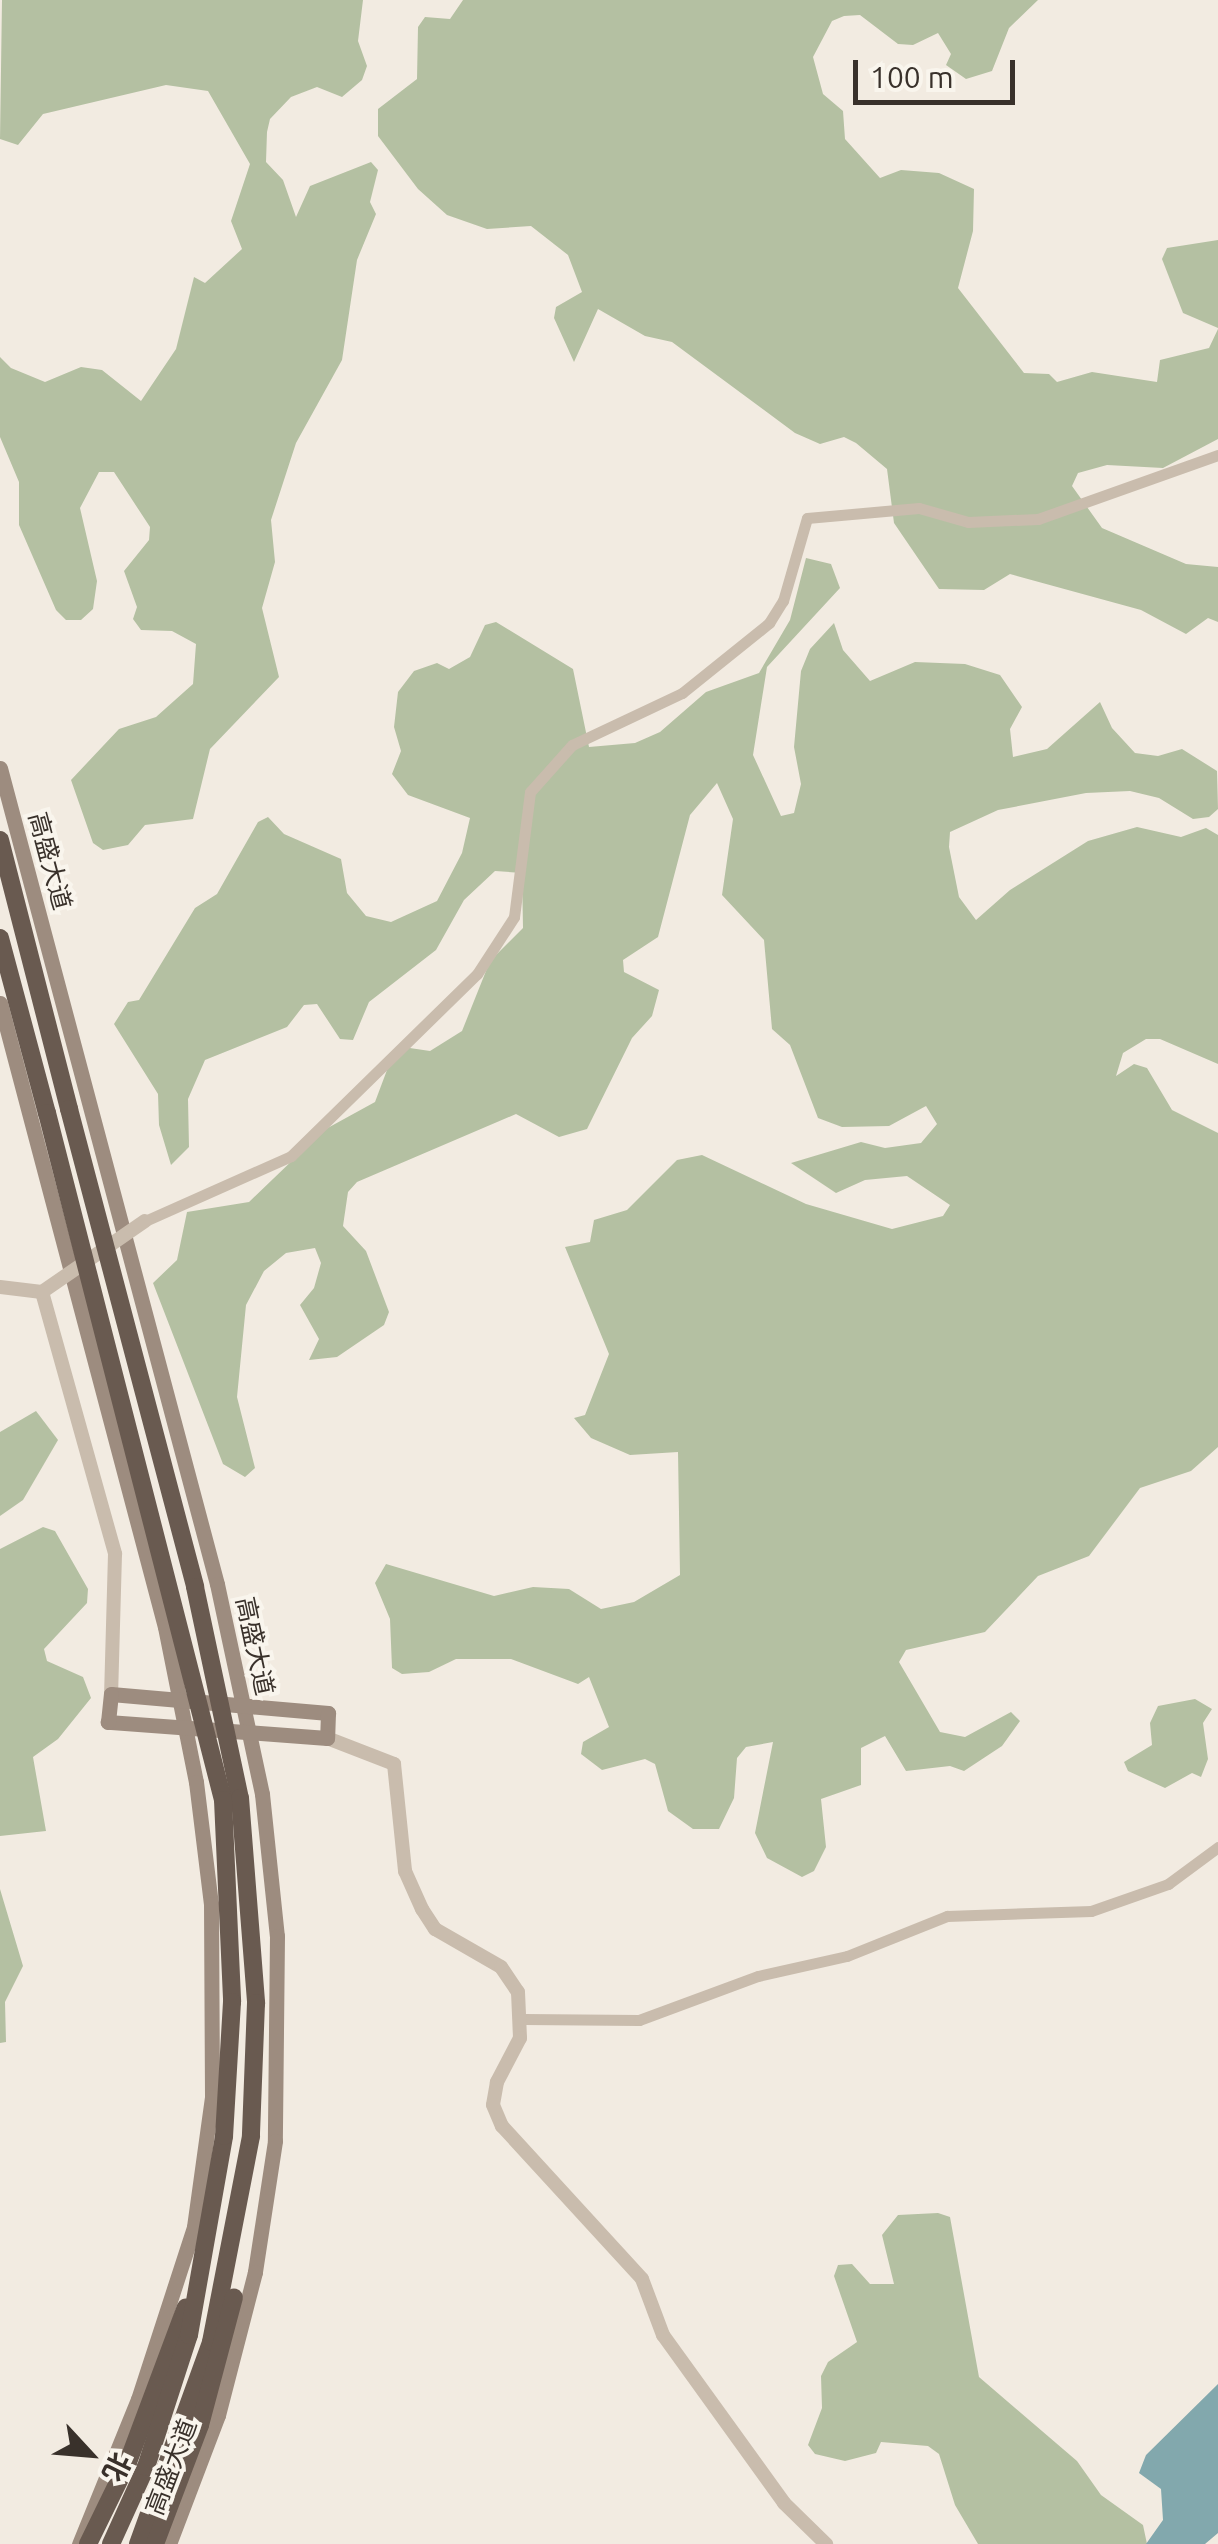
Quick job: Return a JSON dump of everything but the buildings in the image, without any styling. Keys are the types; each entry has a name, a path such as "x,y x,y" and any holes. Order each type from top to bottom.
{"highway":[{"name":"高盛大道","path":"0,840 195,1588 240,1798 256,2003 251,2136 211,2342 138,2544"},
{"name":"高盛大道","path":"0,938 224,1800 232,2002 224,2136 207,2255 170,2397 111,2544"},
{"path":"155,2544 224,2345 242,2262 245,2172"},
{"path":"88,2544 128,2462 207,2255"}],"main road":[{"name":"高盛大道","path":"0,768 217,1584 262,1794 277,1936 275,2141 256,2272 223,2397 169,2544"},
{"path":"0,1003 165,1627 211,1904 214,2026 204,2180 138,2399 79,2544"},
{"path":"112,1694 242,1706 328,1713 327,1738 108,1722 112,1694"}],"street":[{"path":"0,1287 42,1292 145,1222 291,1156 477,974 514,917 530,792 572,745 682,693 768,624 784,600 807,518 919,508 968,522 1038,518 1218,454"},
{"path":"42,1292 116,1554 112,1694"},
{"path":"327,1738 394,1764 405,1871 422,1909 434,1928 501,1967 518,1992 524,2020 497,2082 494,2105 502,2126 642,2279 663,2335 784,2504 826,2544"},
{"path":"524,2020 639,2020 758,1976 847,1956 946,1916 1091,1911 1168,1884 1218,1847"}],"green space":[{"path":"2,0 363,0 358,41 367,66 362,80 342,97 317,87 291,97 270,119 267,132 266,162 283,180 296,217 310,186 371,162 378,170 370,202 376,214 357,260 342,360 296,443 271,520 275,562 262,608 279,677 210,749 193,819 145,825 128,845 103,850 93,843 71,780 119,729 156,717 193,684 196,644 172,631 141,630 133,619 137,607 124,571 149,540 150,527 114,472 99,472 80,508 97,581 93,609 81,620 66,620 56,610 19,525 19,482 0,437 0,357 11,368 45,382 81,367 102,370 141,401 176,349 194,277 205,283 242,249 231,221 250,164 208,91 166,85 43,114 18,145 0,139"},
{"path":"463,0 1038,0 1009,28 992,71 966,79 946,65 951,54 938,33 913,45 898,44 860,15 832,21 813,57 823,94 843,111 845,139 880,178 901,170 939,173 974,189 973,231 958,288 1024,373 1049,374 1057,382 1092,372 1157,382 1160,360 1209,348 1218,329 1218,439 1163,468 1107,465 1078,473 1072,486 1102,528 1186,564 1218,567 1218,622 1208,618 1186,634 1141,610 1010,574 984,590 939,589 894,523 887,469 856,443 844,437 820,444 795,433 672,342 645,336 598,309 574,362 554,318 556,307 582,292 568,255 531,226 487,229 447,215 418,189 378,136 378,109 417,79 418,27 425,17 450,19"},
{"path":"1218,240 1218,328 1183,313 1162,259 1167,248"},
{"path":"806,558 831,564 840,588 767,667 753,755 781,816 794,813 801,784 794,747 801,671 810,649 834,623 843,650 870,681 915,662 965,664 1000,675 1022,707 1010,729 1013,757 1047,749 1100,702 1112,728 1135,753 1158,756 1182,749 1217,771 1218,809 1209,817 1193,819 1159,798 1130,791 1086,793 998,810 950,832 949,847 959,897 976,920 1010,890 1088,841 1137,827 1181,837 1206,828 1218,835 1218,1064 1160,1039 1146,1039 1123,1053 1116,1076 1134,1064 1147,1068 1172,1110 1218,1133 1218,1447 1191,1471 1140,1488 1089,1556 1038,1576 985,1632 906,1650 899,1662 940,1732 965,1737 1011,1712 1020,1721 1002,1746 964,1771 950,1766 906,1771 885,1736 861,1748 861,1785 821,1799 826,1847 814,1871 802,1877 767,1858 755,1833 773,1742 746,1747 737,1758 734,1798 719,1829 693,1829 668,1811 655,1764 645,1759 602,1770 581,1754 583,1742 609,1727 589,1677 578,1684 511,1659 456,1659 429,1672 402,1674 392,1668 390,1619 375,1583 386,1564 494,1596 533,1587 569,1589 601,1609 634,1602 680,1575 678,1452 630,1455 591,1438 574,1418 585,1415 609,1354 565,1247 590,1242 594,1220 627,1210 677,1160 702,1155 806,1204 892,1229 943,1216 950,1205 907,1176 865,1180 836,1193 791,1163 861,1142 885,1148 921,1143 937,1124 926,1106 889,1126 842,1127 818,1118 790,1045 772,1029 764,940 722,895 733,819 717,783 690,815 658,937 623,960 624,972 659,990 652,1016 632,1038 587,1129 559,1137 516,1114 357,1182 348,1192 343,1226 366,1251 389,1312 384,1325 337,1357 309,1360 319,1339 300,1305 314,1288 321,1263 315,1248 286,1253 264,1271 246,1305 237,1397 255,1468 245,1477 223,1464 153,1283 177,1260 187,1212 249,1202 324,1130 375,1102 393,1054 403,1047 430,1051 462,1031 490,961 523,928 522,873 495,871 464,900 436,950 369,1002 353,1040 340,1039 317,1004 304,1005 287,1027 205,1060 188,1099 189,1147 171,1165 159,1125 158,1094 114,1024 128,1002 139,1000 195,908 217,894 258,822 268,817 284,834 341,859 347,893 366,916 391,922 437,901 462,853 470,818 408,795 392,774 401,751 394,727 398,692 414,671 437,663 449,669 470,657 485,625 496,622 573,669 589,747 635,743 660,732 706,692 759,673 790,620"},
{"path":"36,1411 58,1440 23,1500 0,1516 0,1432"},
{"path":"43,1527 55,1531 88,1589 87,1603 44,1649 47,1661 83,1677 91,1698 58,1739 33,1757 46,1831 0,1836 0,1549"},
{"path":"1195,1699 1212,1709 1203,1723 1208,1759 1201,1777 1192,1773 1165,1788 1128,1771 1124,1762 1152,1745 1150,1723 1158,1706"},
{"path":"0,1889 23,1966 5,2002 6,2042 0,2043"},
{"path":"938,2213 950,2217 979,2377 1077,2461 1101,2495 1143,2525 1147,2544 978,2544 955,2505 939,2454 928,2446 881,2442 876,2453 845,2461 815,2454 808,2445 822,2408 821,2376 828,2362 857,2342 834,2276 838,2265 852,2264 870,2284 894,2284 882,2235 898,2215"}],"water":[{"path":"1218,2384 1218,2533 1205,2544 1146,2544 1163,2520 1161,2489 1139,2473 1146,2455"}]}
